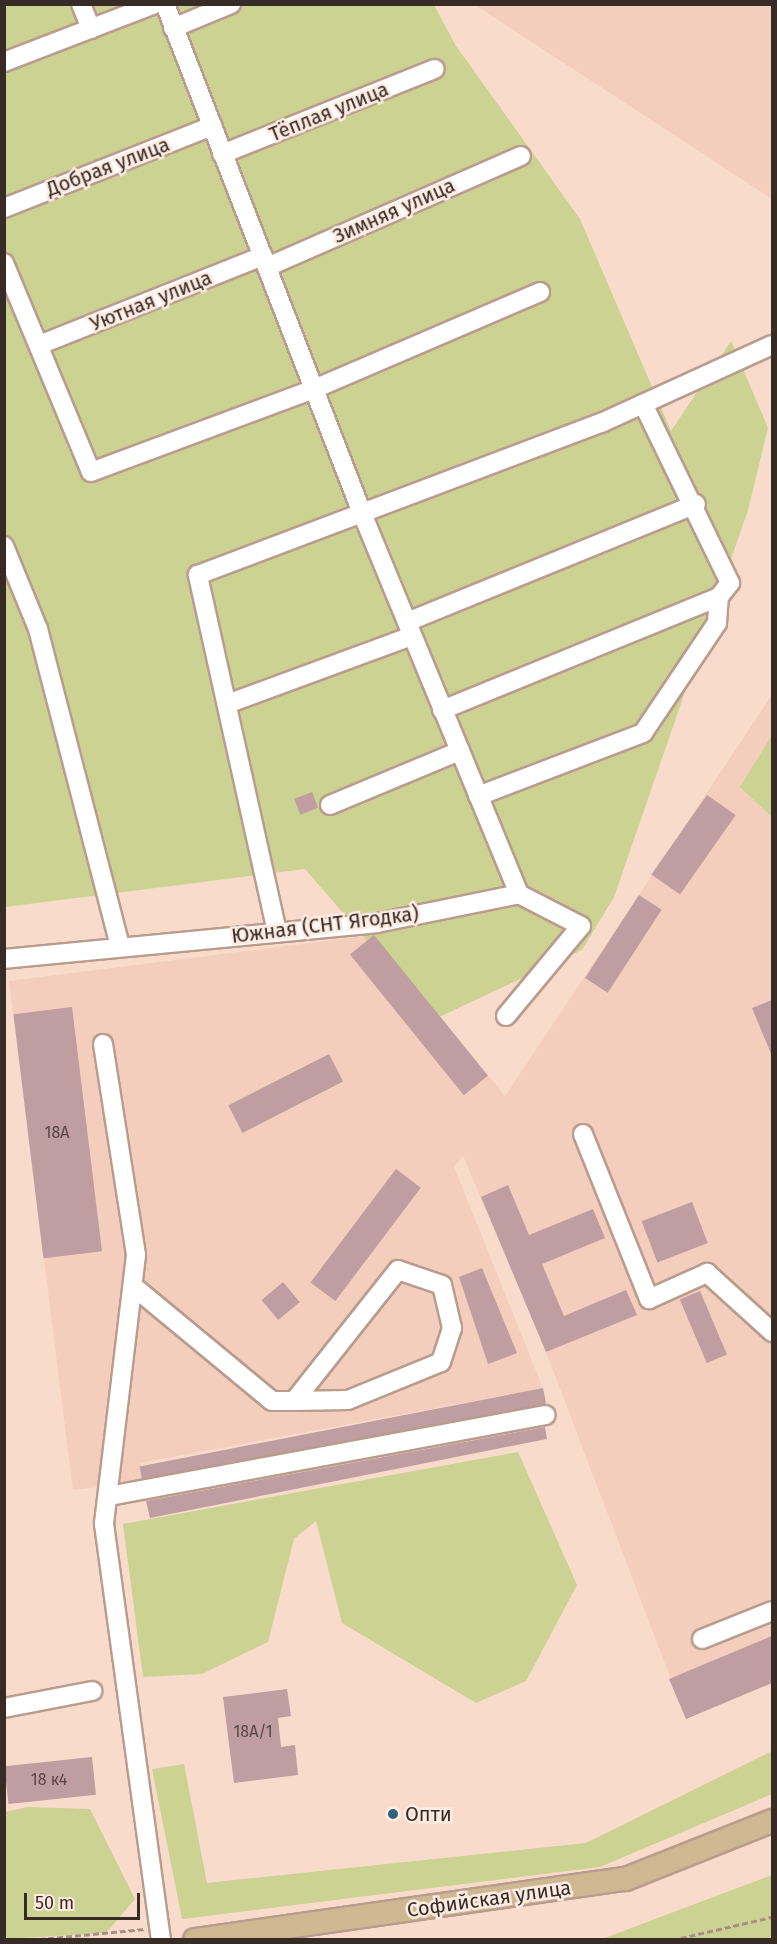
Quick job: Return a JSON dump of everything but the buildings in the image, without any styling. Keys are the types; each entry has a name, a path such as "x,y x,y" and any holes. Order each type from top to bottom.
{"main road":[{"name":"Софийская улица","path":"195,1940 626,1879 772,1821"}],"street":[{"path":"81,4 91,29"},
{"path":"4,62 155,4"},
{"path":"165,4 362,513 519,894 581,926 506,1016"},
{"path":"173,28 231,4"},
{"name":"Тёплая улица","path":"222,154 435,69"},
{"name":"Добрая улица","path":"4,208 212,126"},
{"name":"Зимняя улица","path":"265,262 521,156"},
{"name":"Уютная улица","path":"39,345 265,262"},
{"path":"4,263 91,472 314,389 540,292"},
{"path":"278,932 198,575 643,404 772,345"},
{"path":"442,710 719,597 730,583 696,504 643,404"},
{"path":"227,704 409,629 696,504"},
{"path":"4,546 38,629 120,947"},
{"path":"478,796 643,733 717,623 719,597"},
{"path":"330,805 460,751"},
{"name":"Южная (СНТ Ягодка)","path":"4,958 377,923 519,894"},
{"path":"103,1044 136,1255 104,1524 161,1940"},
{"path":"583,1134 649,1299 707,1273 772,1332"},
{"path":"133,1286 272,1401 294,1401 348,1400 441,1362 452,1328 442,1285 398,1270 294,1401"},
{"path":"109,1496 546,1415"},
{"path":"702,1640 772,1611"},
{"path":"4,1707 92,1691"}],"path":[{"path":"672,1940 772,1917"}],"shaded area":[{"path":"475,5 772,5 772,199"},
{"path":"772,695 772,1683 686,1719 546,1352 463,1156 454,1167 543,1388 140,1463 143,1482 73,1490 9,981 374,935 505,1096"}],"green space":[{"path":"4,5 434,5 456,46 580,219 671,431 731,341 768,428 748,510 614,897 582,950 435,1019 305,869 5,907"},
{"path":"772,735 772,817 740,787"},
{"path":"518,1452 577,1585 526,1681 476,1703 342,1623 316,1521 294,1539 268,1642 202,1674 143,1677 123,1524"},
{"path":"772,1751 772,1794 600,1867 182,1919 152,1769 184,1764 207,1883 586,1843"},
{"path":"28,1807 90,1809 135,1899 106,1933 5,1939 5,1812"},
{"path":"772,1875 772,1939 602,1939"}],"place":[{"name":"Опти","path":"393,1814"}]}
